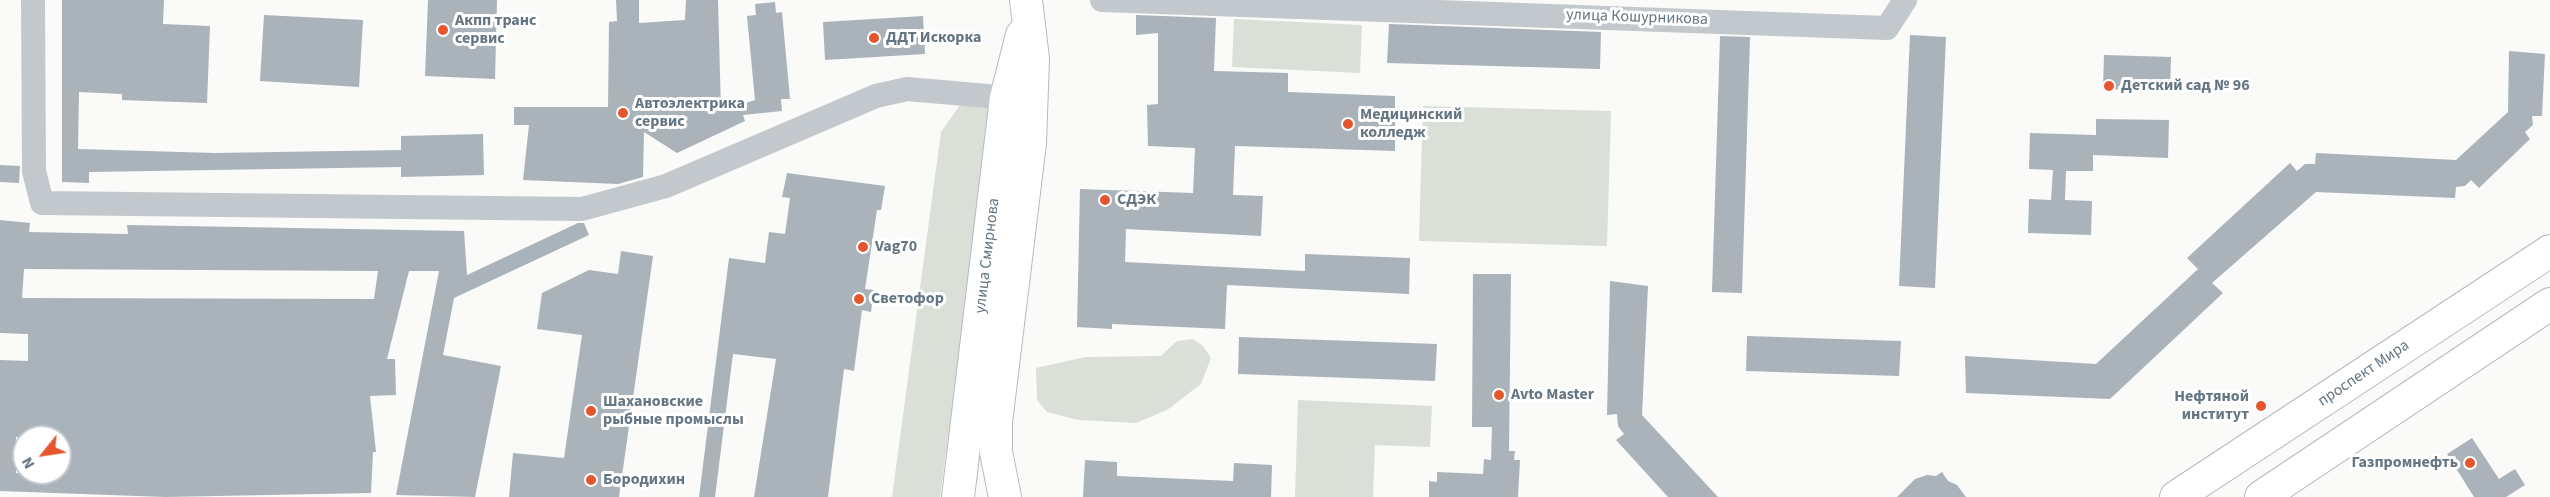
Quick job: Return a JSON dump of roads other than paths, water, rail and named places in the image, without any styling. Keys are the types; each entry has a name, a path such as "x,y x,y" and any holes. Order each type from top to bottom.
{"main road":[{"name":"улица Смирнова","path":"958,497 1019,99 1026,8"},
{"name":"улица Смирнова","path":"1005,497 996,452 996,422 1030,142 1019,99"},
{"name":"проспект Мира","path":"2176,497 2550,251"},
{"path":"2261,497 2550,304"}],"street":[{"path":"33,0 34,171 42,203 582,210 666,186 876,96 907,89 1019,99"},
{"name":"улица Кошурникова","path":"1102,0 1887,28 1905,0"}],"place":[{"name":"Акпп транс сервис","path":"443,30"},
{"name":"ДДТ Искорка","path":"874,38"},
{"name":"Детский сад № 96","path":"2109,86"},
{"name":"Автоэлектрика сервис","path":"623,113"},
{"name":"Медицинский колледж","path":"1348,124"},
{"name":"СДЭК","path":"1105,200"},
{"name":"Vag70","path":"863,247"},
{"name":"Светофор","path":"859,299"},
{"name":"Avto Master","path":"1499,395"},
{"name":"Нефтяной институт","path":"2261,406"},
{"name":"Шахановские рыбные промыслы","path":"591,411"},
{"name":"Газпромнефть","path":"2470,463"},
{"name":"Бородихин","path":"591,480"}]}
